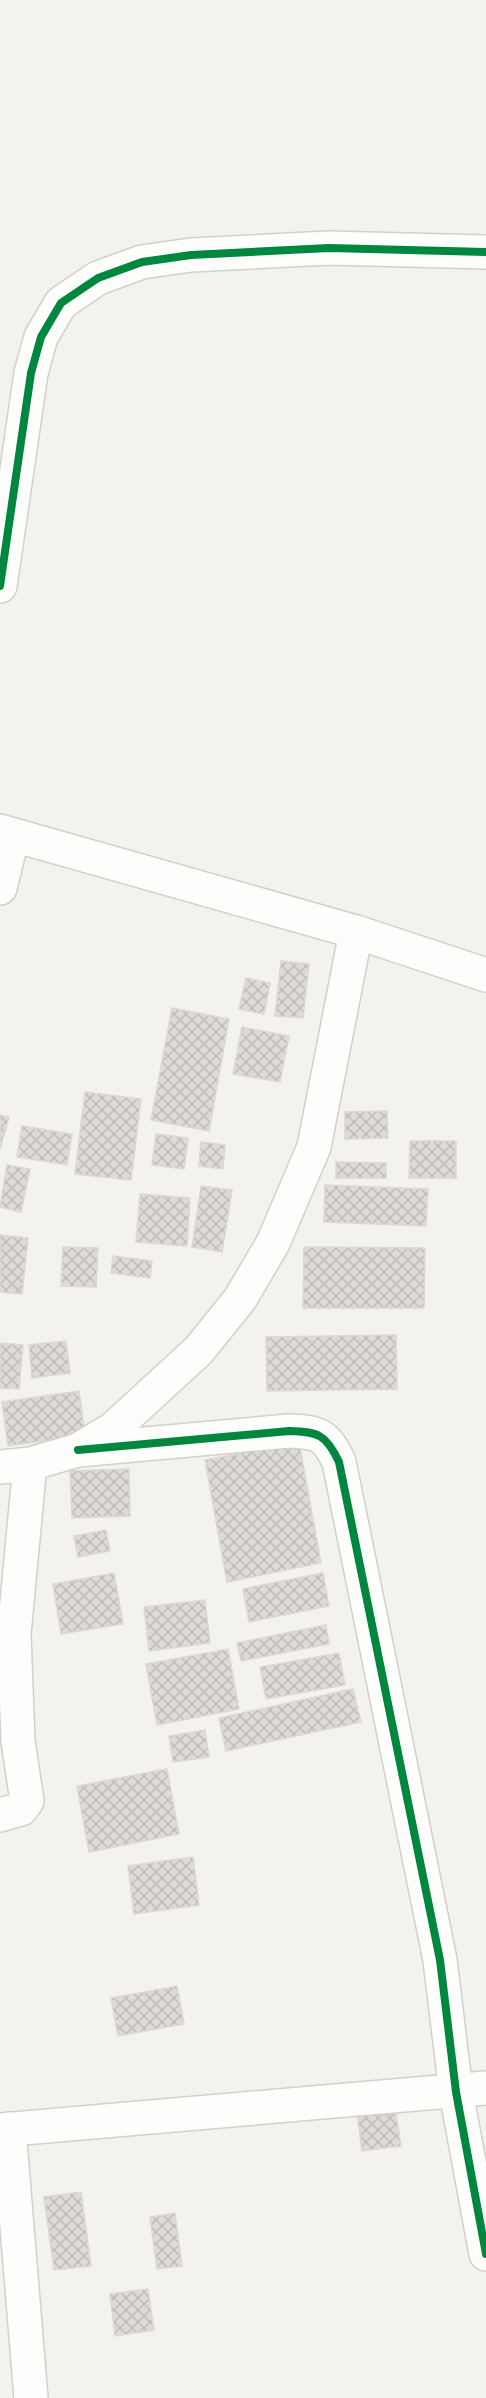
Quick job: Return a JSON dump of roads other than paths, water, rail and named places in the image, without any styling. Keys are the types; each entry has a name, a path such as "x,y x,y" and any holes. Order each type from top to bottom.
{"street":[{"path":"0,586 31,373 41,337 61,303 98,278 142,262 191,255 329,248 486,252"},
{"path":"0,888 6,833 356,932 486,975"},
{"path":"78,1450 113,1429 200,1350 240,1299 273,1243 314,1147 356,932"},
{"path":"0,1815 21,1809 27,1801 18,1741 14,1634 15,1466 78,1450 289,1431 314,1432 330,1443 339,1462 440,1960 471,2090 486,2254"},
{"path":"31,2398 5,2129 471,2090"}]}
